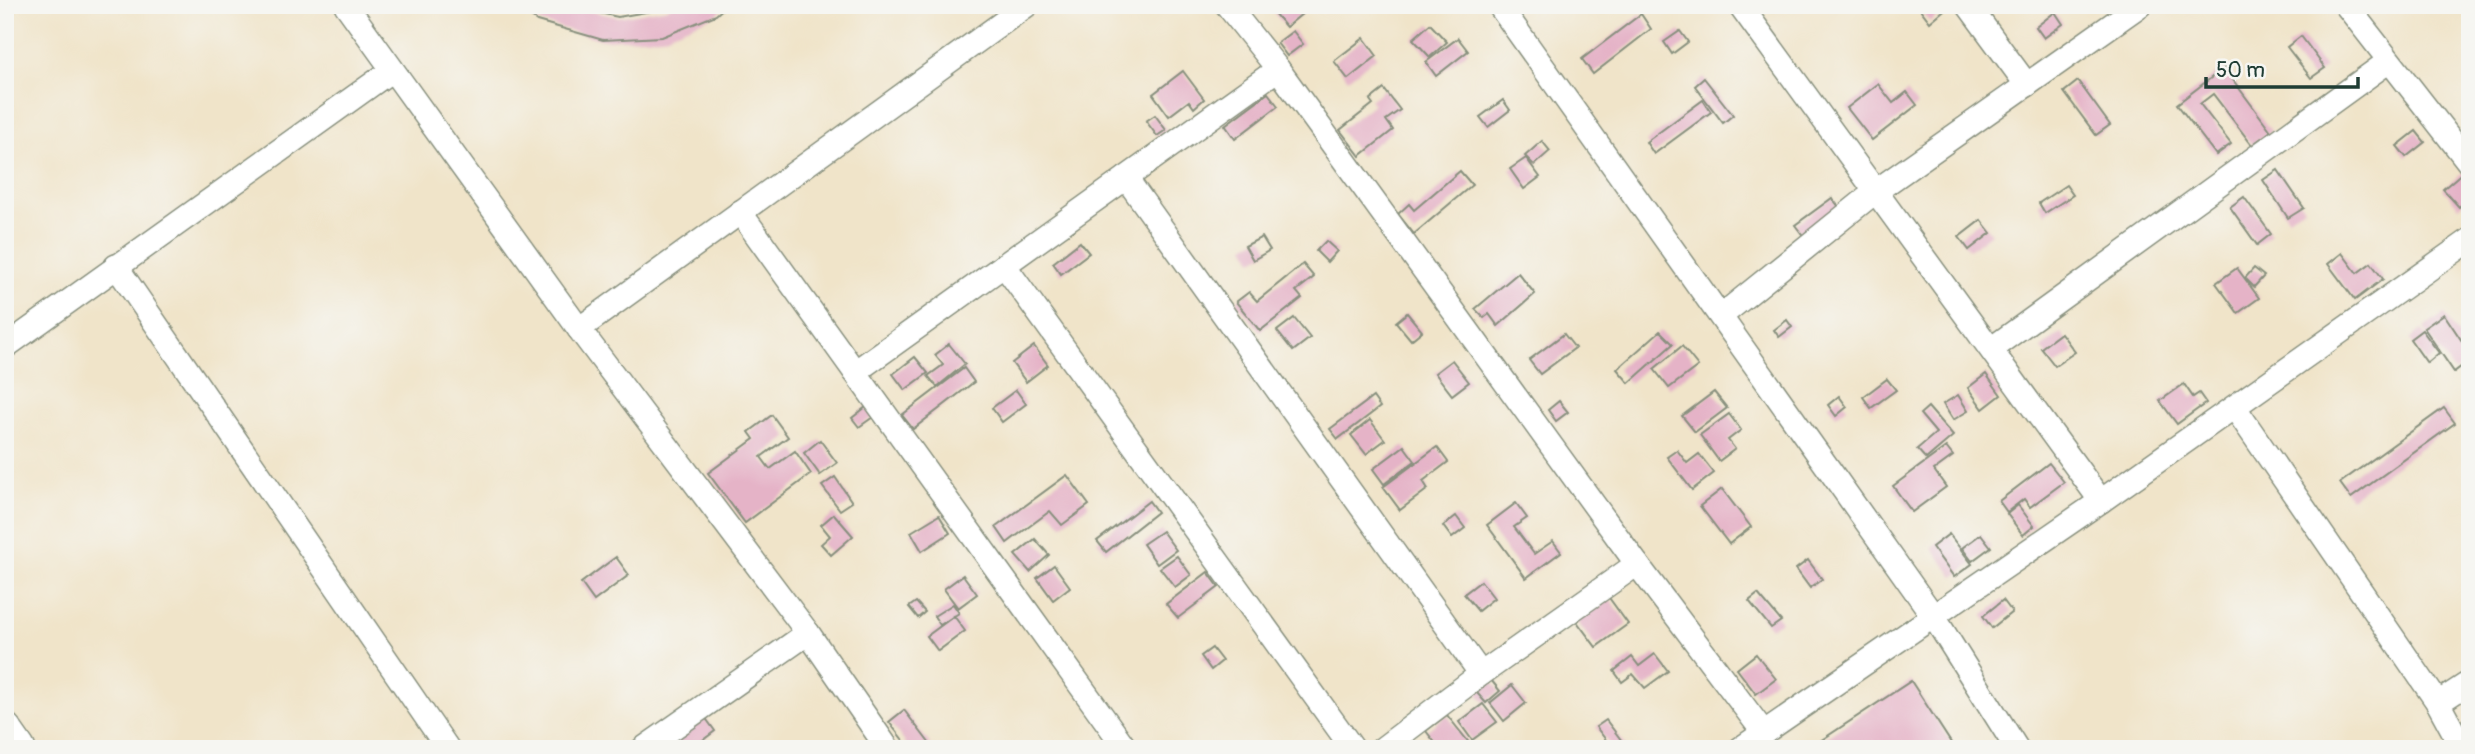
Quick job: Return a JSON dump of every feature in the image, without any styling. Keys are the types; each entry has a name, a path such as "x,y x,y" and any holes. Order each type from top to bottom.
{"main road":[{"path":"5,729 19,749"}],"street":[{"path":"346,5 579,329 808,633 888,749"},
{"path":"579,329 1027,5"},
{"path":"1227,5 1278,69 1637,564 1764,733"},
{"path":"1499,5 1934,617 2017,749"},
{"path":"1740,5 2101,501"},
{"path":"1968,5 2027,85"},
{"path":"1721,316 1876,191 2140,5"},
{"path":"2346,5 2470,164"},
{"path":"1991,349 2389,61"},
{"path":"855,372 1278,69"},
{"path":"5,346 392,70"},
{"path":"1126,178 1481,674"},
{"path":"740,212 1126,749"},
{"path":"1740,749 2235,408 2470,240"},
{"path":"1004,265 1353,749"},
{"path":"116,266 448,749"},
{"path":"2235,408 2438,703 2463,749"},
{"path":"1382,749 1481,674 1637,564"},
{"path":"643,749 808,633"},
{"path":"2438,703 2470,682"}],"building":[{"path":"514,5 562,5 618,17 674,5 727,5 716,15 662,37 603,40 537,21"},
{"path":"1267,5 1297,5 1303,13 1286,27"},
{"path":"1917,5 1950,5 1930,22"},
{"path":"2055,12 2063,24 2044,38 2036,27"},
{"path":"1641,14 1651,29 1593,74 1582,59"},
{"path":"1430,24 1447,42 1430,57 1413,39"},
{"path":"1293,31 1303,44 1287,56 1277,43"},
{"path":"1680,31 1688,42 1672,54 1664,42"},
{"path":"2301,36 2325,68 2311,78 2287,47"},
{"path":"1364,38 1377,56 1348,79 1334,61"},
{"path":"1458,38 1468,51 1436,76 1426,62"},
{"path":"2224,68 2271,131 2252,145 2213,94 2200,104 2231,144 2216,155 2177,104"},
{"path":"1183,71 1204,99 1194,108 1189,101 1169,116 1153,94"},
{"path":"1704,78 1733,115 1723,123 1695,86"},
{"path":"2078,81 2110,125 2096,135 2064,92"},
{"path":"1878,84 1893,103 1907,92 1917,105 1872,140 1847,108"},
{"path":"1384,89 1400,110 1386,120 1393,130 1360,156 1340,130 1373,104 1370,100"},
{"path":"1268,93 1278,106 1235,139 1225,125"},
{"path":"1503,100 1510,110 1488,127 1480,117"},
{"path":"1703,100 1711,112 1654,154 1646,142"},
{"path":"1155,115 1166,130 1157,136 1146,121"},
{"path":"2416,131 2425,142 2406,157 2397,146"},
{"path":"1542,141 1550,151 1534,165 1525,156"},
{"path":"1526,158 1540,177 1524,189 1510,169"},
{"path":"2278,170 2304,208 2288,218 2263,180"},
{"path":"1460,171 1472,185 1414,234 1398,214 1409,204 1414,210"},
{"path":"2463,172 2470,180 2470,203 2467,200 2459,207 2443,189"},
{"path":"2066,185 2073,195 2045,213 2039,203"},
{"path":"2244,197 2271,234 2257,245 2230,207"},
{"path":"1832,198 1842,211 1805,238 1795,225"},
{"path":"1981,220 1991,233 1969,250 1959,237"},
{"path":"1262,237 1270,250 1253,260 1245,246"},
{"path":"1326,241 1337,251 1327,262 1316,251"},
{"path":"1080,242 1089,253 1061,274 1053,263"},
{"path":"2342,253 2357,273 2371,263 2383,279 2355,300 2328,264"},
{"path":"1303,264 1314,277 1296,291 1302,298 1260,331 1236,302 1249,292 1257,301"},
{"path":"2237,268 2259,298 2238,313 2216,283"},
{"path":"2254,268 2264,276 2254,287 2245,278"},
{"path":"1518,273 1535,294 1498,326 1489,314 1484,318 1475,309"},
{"path":"1407,313 1422,331 1411,340 1396,322"},
{"path":"2444,314 2464,344 2470,340 2470,360 2454,372 2424,328"},
{"path":"1294,318 1310,338 1293,351 1277,331"},
{"path":"1787,320 1792,327 1779,337 1774,330"},
{"path":"2422,330 2439,353 2427,363 2410,339"},
{"path":"1660,331 1673,344 1629,383 1617,369"},
{"path":"2061,333 2075,352 2055,366 2041,348"},
{"path":"1564,334 1575,348 1540,374 1529,360"},
{"path":"949,344 965,364 937,387 928,376 943,365 935,355"},
{"path":"1034,346 1048,365 1026,382 1012,363"},
{"path":"1682,346 1698,366 1669,388 1654,369"},
{"path":"915,357 928,373 905,390 893,374"},
{"path":"1452,360 1469,382 1452,395 1435,373"},
{"path":"964,368 974,382 913,429 902,415"},
{"path":"1986,374 2001,395 1983,409 1968,388"},
{"path":"1887,379 1896,390 1871,408 1863,397"},
{"path":"2184,384 2193,397 2199,393 2206,403 2177,424 2160,401"},
{"path":"1016,390 1026,404 1002,422 992,408"},
{"path":"1714,392 1727,408 1695,432 1682,416"},
{"path":"1958,395 1968,411 1953,420 1943,404"},
{"path":"1839,396 1847,407 1836,416 1828,405"},
{"path":"1373,397 1380,407 1338,439 1330,429"},
{"path":"1559,401 1568,412 1556,421 1548,410"},
{"path":"866,407 873,417 859,427 852,418"},
{"path":"1928,407 1953,436 1926,459 1917,449 1936,433 1920,414"},
{"path":"2444,408 2455,423 2351,498 2340,483"},
{"path":"1729,414 1741,430 1728,440 1735,449 1719,461 1700,435"},
{"path":"772,415 788,437 761,457 770,469 795,451 811,474 745,523 708,473 754,439 749,432"},
{"path":"1370,420 1385,440 1366,454 1351,435"},
{"path":"820,440 837,463 820,475 804,453"},
{"path":"1404,446 1415,461 1384,484 1373,469"},
{"path":"1437,447 1448,462 1423,481 1428,489 1400,510 1383,487"},
{"path":"1946,447 1953,456 1934,470 1946,487 1912,512 1893,486"},
{"path":"1677,450 1687,463 1699,454 1714,473 1692,490 1667,457"},
{"path":"2049,463 2064,482 2030,507 2024,499 2007,512 1999,501"},
{"path":"1067,475 1089,505 1062,525 1050,511 1007,543 996,527"},
{"path":"835,477 852,502 840,510 822,486"},
{"path":"1722,489 1751,527 1729,544 1700,506"},
{"path":"1149,501 1157,512 1106,552 1097,541"},
{"path":"1516,503 1527,518 1514,527 1534,554 1553,541 1561,552 1526,578 1487,525"},
{"path":"2018,505 2034,526 2023,535 2007,514"},
{"path":"834,514 853,536 831,555 821,544 830,536 821,525"},
{"path":"939,515 950,533 922,551 911,532"},
{"path":"1456,516 1465,528 1452,538 1443,526"},
{"path":"1162,531 1176,550 1157,564 1143,544"},
{"path":"1949,534 1972,564 1954,577 1932,547"},
{"path":"1981,534 1991,547 1972,561 1962,548"},
{"path":"1035,539 1049,555 1030,572 1015,555"},
{"path":"1177,556 1191,575 1175,587 1160,568"},
{"path":"616,557 629,575 594,601 581,583"},
{"path":"1808,560 1822,579 1810,588 1796,569"},
{"path":"1054,565 1070,587 1053,600 1037,578"},
{"path":"1208,572 1219,587 1178,618 1166,604"},
{"path":"963,575 977,594 958,608 944,589"},
{"path":"1481,581 1494,598 1478,611 1464,594"},
{"path":"1758,594 1781,621 1771,628 1749,601"},
{"path":"1607,595 1628,624 1596,647 1575,619"},
{"path":"2003,600 2012,612 1992,628 1983,616"},
{"path":"916,602 925,612 918,618 909,607"},
{"path":"953,604 959,613 940,625 934,616"},
{"path":"954,616 965,631 938,651 927,636"},
{"path":"1212,648 1222,661 1211,670 1201,656"},
{"path":"1655,654 1668,671 1645,688 1633,674 1622,682 1614,671 1632,657 1639,666"},
{"path":"1756,654 1776,679 1756,694 1737,669"},
{"path":"1491,680 1500,691 1486,703 1477,693"},
{"path":"1911,681 1955,749 1808,749"},
{"path":"1512,685 1526,703 1504,721 1490,703"},
{"path":"1483,704 1497,722 1472,740 1459,722"},
{"path":"904,710 930,744 924,749 910,749 889,722"},
{"path":"702,713 715,731 691,749 655,749"},
{"path":"1447,715 1474,749 1440,749 1426,731"},
{"path":"1606,720 1628,749 1613,749 1596,727"}]}
